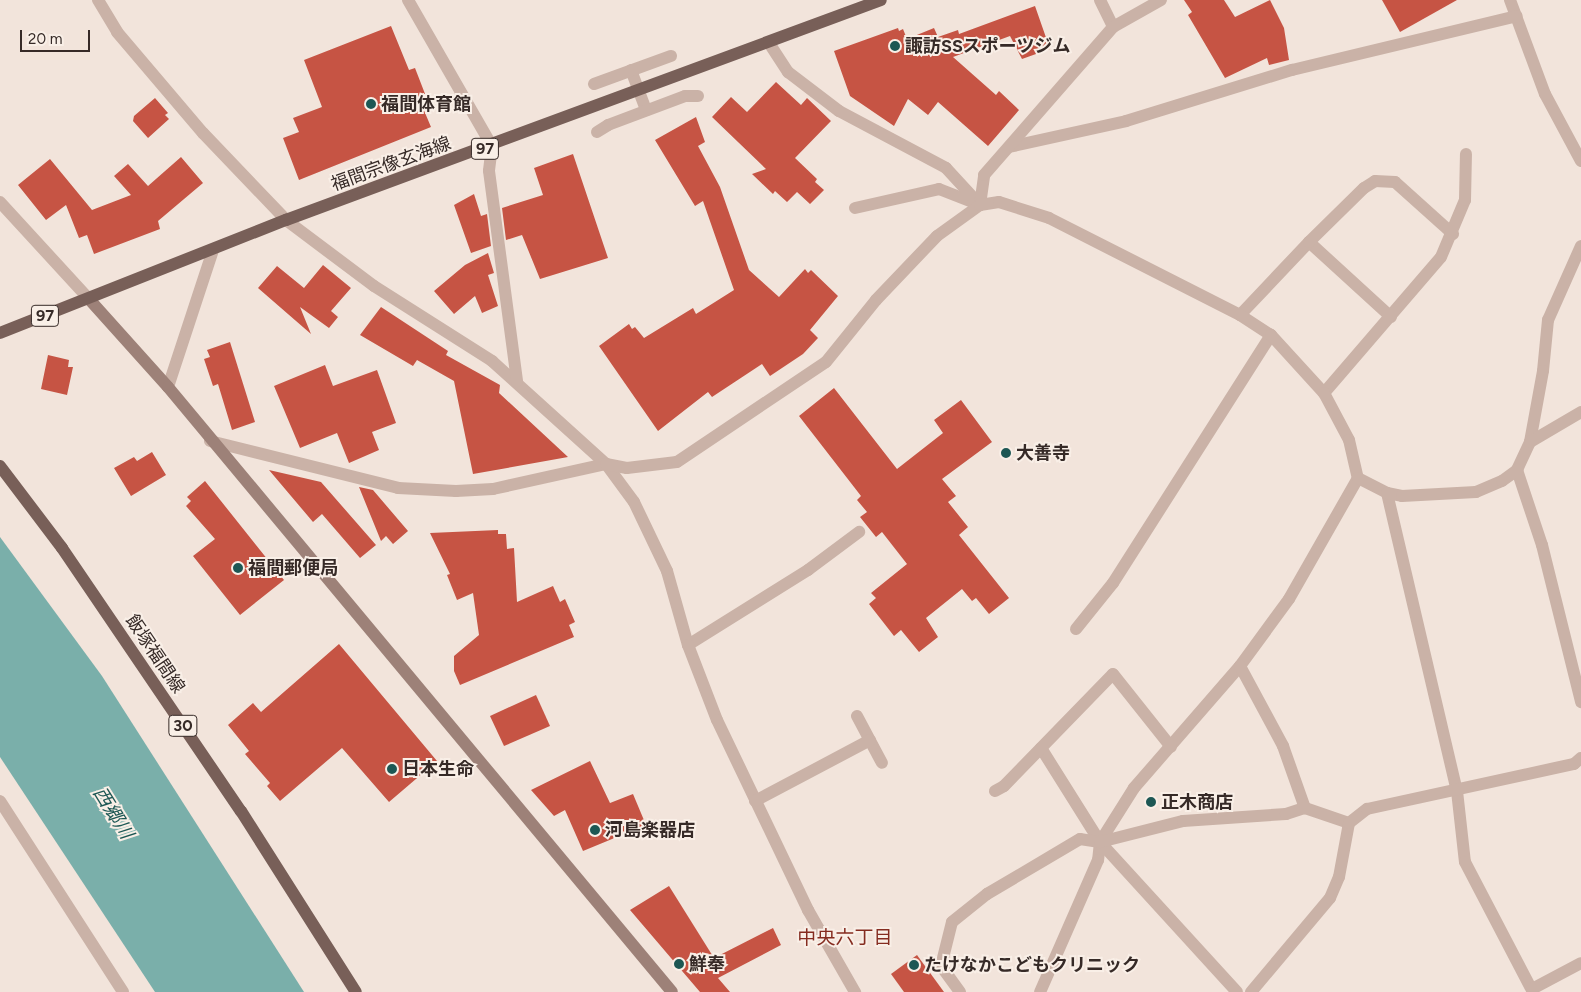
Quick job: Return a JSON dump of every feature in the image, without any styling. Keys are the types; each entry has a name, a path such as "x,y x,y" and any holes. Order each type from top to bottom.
{"main road":[{"name":"福間宗像玄海線","path":"0,333 286,220 492,146 881,0"},
{"name":"飯塚福間線","path":"0,466 62,548 242,811 356,992"}],"street":[{"path":"98,0 118,32 203,133 286,220 374,286 492,361 518,382 606,464 634,502 667,571 688,645 717,720 808,910 855,992"},
{"path":"408,0 492,146 489,171 518,382"},
{"path":"1100,0 1113,27"},
{"path":"980,205 984,175 1113,27 1161,0"},
{"path":"1510,0 1545,94 1581,161"},
{"path":"1009,147 1126,121 1292,70 1517,16"},
{"path":"769,43 788,72 839,111 946,168 980,205"},
{"path":"594,84 671,56"},
{"path":"631,70 646,110"},
{"path":"597,132 646,110 685,96 698,96"},
{"path":"1324,392 1391,317 1441,257 1453,234 1465,200 1466,154"},
{"path":"1240,315 1308,242 1364,188 1386,180 1395,182 1453,234"},
{"path":"855,208 939,189 980,205"},
{"path":"0,202 168,387 210,441 672,992"},
{"path":"210,441 408,488 456,491 494,489 606,464 627,468 677,462 826,362 876,300 937,236 980,205 999,202 1049,218 1240,315 1271,335 1324,392 1349,440 1358,478 1289,599 1240,666 1134,788 1100,842 1098,860 1040,992"},
{"path":"1308,242 1391,317"},
{"path":"1358,478 1387,493 1402,496 1476,492 1502,482 1518,470 1530,442 1543,371 1548,320 1581,246"},
{"path":"168,387 213,250"},
{"path":"1076,629 1113,582 1271,335"},
{"path":"1530,442 1581,412"},
{"path":"1518,470 1542,545 1581,702"},
{"path":"1387,493 1457,791 1465,862 1532,991 1581,963"},
{"path":"688,645 793,580 859,532"},
{"path":"1240,666 1283,746 1305,808"},
{"path":"995,791 1041,748 1113,674 1171,747"},
{"path":"857,716 882,763"},
{"path":"755,802 870,740"},
{"path":"1041,748 1100,842 1237,992"},
{"path":"1251,992 1330,898 1339,877 1349,824 1367,809 1457,791 1574,764 1581,758"},
{"path":"0,801 123,992"},
{"path":"960,992 942,966 952,922 987,894 1038,861 1080,839 1100,842 1183,821 1286,814 1305,808 1349,824"}],"water":[{"name":"西郷川","path":"0,537 102,676 304,992 155,992 0,757"}],"building":[{"path":"1184,0 1224,0 1235,17 1270,0 1284,28 1289,60 1269,65 1267,58 1225,78 1188,15 1192,12"},
{"path":"1382,0 1457,0 1400,32"},
{"path":"1035,6 1050,49 1022,59 1010,36 953,57 996,95 999,91 1019,110 988,146 938,102 928,115 908,99 894,126 850,96 834,51 898,28 899,31 903,29 907,39 934,28 938,37 958,30 959,34"},
{"name":"福間体育館","path":"391,26 409,70 415,68 427,99 420,101 431,127 299,180 283,138 299,132 293,118 322,107 304,60"},
{"path":"776,82 801,105 807,98 831,121 795,158 817,179 815,182 824,190 810,204 797,192 787,202 775,191 773,194 752,174 766,169 712,117 731,97 747,112"},
{"path":"155,98 168,113 165,115 169,119 148,138 133,121 134,116"},
{"path":"696,117 705,142 698,146 720,187 749,270 779,297 805,269 808,273 811,270 838,296 810,330 818,338 803,354 770,376 762,364 712,397 708,392 658,431 599,346 629,324 632,329 635,327 644,338 693,308 696,314 734,290 703,201 695,206 655,140"},
{"path":"573,154 608,258 540,279 522,235 506,240 502,208 543,195 534,168"},
{"path":"181,157 203,183 158,221 160,229 94,254 87,235 79,238 66,205 46,220 18,185 50,159 92,210 131,195 114,176 128,164 148,186"},
{"path":"474,194 481,216 487,214 491,246 471,253 454,205"},
{"path":"488,253 494,273 488,275 498,306 482,313 475,296 454,314 434,291 465,265"},
{"path":"323,265 351,288 331,311 338,317 329,328 300,307 311,334 258,288 277,266 304,288"},
{"path":"381,307 448,351 446,355 500,385 499,393 568,457 473,474 454,381 417,360 413,366 360,335"},
{"path":"230,342 255,422 232,430 218,384 213,386 204,359 210,357 207,350"},
{"path":"48,355 69,360 68,367 73,367 67,395 41,389"},
{"path":"325,365 333,386 377,370 396,423 372,432 379,450 349,463 337,433 300,448 274,386"},
{"path":"834,388 897,469 943,433 934,420 961,400 992,442 942,479 956,496 948,502 968,527 959,535 1009,598 989,614 976,598 972,601 962,589 926,618 938,637 919,652 901,630 894,636 869,604 876,598 871,593 907,564 882,532 876,537 860,517 867,512 857,500 861,496 799,416"},
{"path":"152,452 166,475 131,496 114,468 134,457 137,461"},
{"path":"269,470 321,482 376,545 360,558 322,514 313,522"},
{"name":"福間郵便局","path":"205,481 284,580 240,615 193,556 215,539 186,506 191,501 187,497"},
{"path":"359,487 373,490 408,531 393,544 386,536 381,541"},
{"path":"498,530 498,534 506,534 507,549 514,548 517,602 553,586 560,602 565,599 575,622 569,625 574,637 460,685 454,671 454,656 479,635 473,593 457,600 447,575 450,574 430,533"},
{"path":"339,644 437,761 389,802 342,748 280,801 267,786 270,783 245,754 249,751 228,725 253,703 261,712"},
{"path":"536,695 550,726 504,746 490,716"},
{"path":"590,761 610,803 633,794 646,825 583,851 565,810 554,816 531,790"},
{"path":"669,886 714,958 773,928 781,945 718,978 730,992 700,992 630,910"},
{"name":"たけなかこどもクリニック","path":"917,955 944,992 904,992 891,974"}],"place":[{"name":"諏訪SSスポーツジム","path":"895,46"},
{"name":"福間体育館","path":"371,104"},
{"name":"大善寺","path":"1006,453"},
{"name":"福間郵便局","path":"238,568"},
{"name":"日本生命","path":"392,769"},
{"name":"正木商店","path":"1151,802"},
{"name":"河島楽器店","path":"595,830"},
{"name":"鮮奉","path":"679,964"},
{"name":"たけなかこどもクリニック","path":"914,965"}],"district":[{"name":"中央六丁目","path":"845,938"}]}
